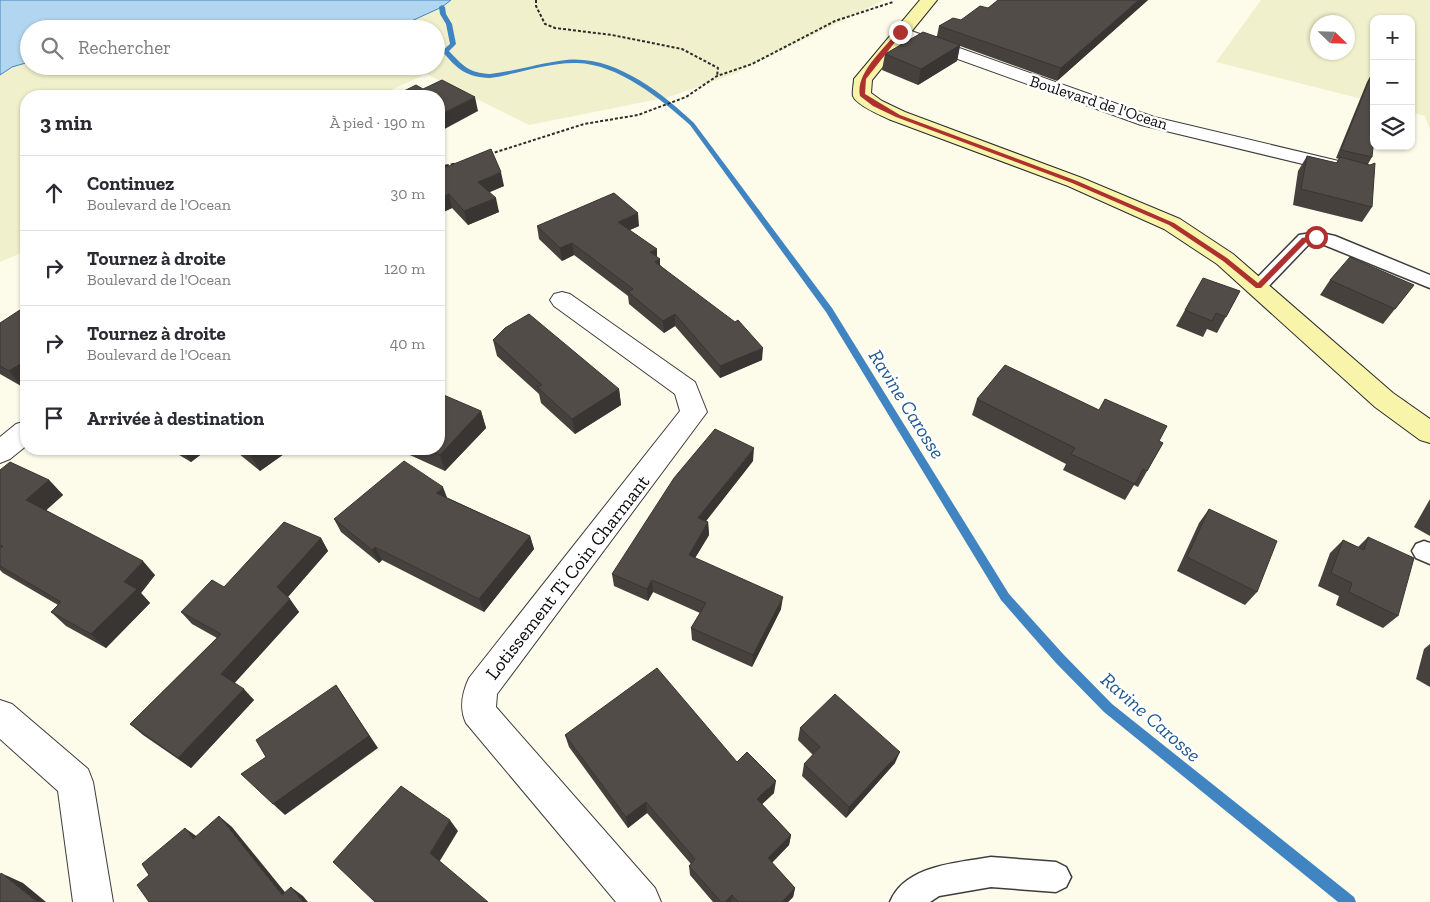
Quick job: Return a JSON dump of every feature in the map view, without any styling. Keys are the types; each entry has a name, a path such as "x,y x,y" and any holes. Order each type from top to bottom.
{"street":[{"path":"929,0 900,32 863,79 862,94 875,105 898,116 1075,182 1172,224 1225,259 1258,286 1384,400 1430,433"},
{"name":"Boulevard de l'Ocean","path":"900,32 1148,121 1361,172"},
{"name":"Lotissement Ti Coin Charmant","path":"562,300 686,389 694,412 481,689 478,712 641,902"},
{"path":"0,452 20,436"},
{"path":"0,716 75,782 93,902"}],"lane":[{"path":"1258,286 1305,239 1316,237 1329,240 1430,282"},
{"path":"905,902 933,882 991,872 1056,877"}],"path":[{"path":"536,0 545,24 682,49 718,68 717,76"},
{"path":"486,155 584,124 638,114 686,97 717,76 752,64 835,22 899,0"},
{"path":"445,166 458,163"}],"green space":[{"path":"451,0 884,0 734,74 669,97 529,125 428,75 445,75 445,20 414,20 442,7"},
{"path":"1261,0 1430,0 1430,130 1425,116 1415,113 1415,15 1370,15 1370,101 1216,62"},
{"path":"20,65 20,75 424,75 391,90 20,90 20,254 0,262 0,75 12,67"}],"water":[{"path":"0,0 451,0 442,7 414,20 20,20 20,65 12,67 0,75"}],"building":[{"path":"998,0 1139,0 1061,68 939,26 953,18 961,20 980,6 988,8"},
{"path":"923,32 960,45 921,69 885,54"},
{"path":"1370,78 1370,150 1373,150 1372,157 1341,150"},
{"path":"442,80 475,97 445,112 445,90 406,90 416,85 423,89"},
{"path":"491,149 501,172 478,182 496,198 464,211 449,194 445,196 445,168"},
{"path":"1307,156 1337,163 1340,157 1370,165 1375,163 1372,207 1301,189"},
{"path":"614,193 638,213 618,222 657,249 650,252 660,259 655,262 735,322 738,320 763,348 720,366 675,314 663,321 628,292 633,289 572,243 560,248 537,226"},
{"path":"1350,257 1414,285 1395,309 1330,280"},
{"path":"1203,278 1240,291 1226,317 1216,313 1212,321 1185,310"},
{"path":"20,310 20,364 9,371 0,366 0,323"},
{"path":"529,314 619,389 572,419 537,387 542,385 493,340 505,328"},
{"path":"1005,365 1099,410 1105,399 1167,426 1159,441 1163,443 1147,471 1143,469 1135,484 1071,454 1075,448 977,399"},
{"path":"445,396 481,411 445,450"},
{"path":"715,429 754,448 698,518 708,522 689,555 783,597 753,655 691,628 706,603 652,580 647,589 612,574 674,478"},
{"path":"404,461 443,487 436,493 530,536 479,599 375,547 372,550 334,519"},
{"path":"10,462 49,480 26,500 143,561 124,582 137,589 91,634 51,612 61,602 0,566 0,548 3,546 0,545 0,470"},
{"path":"1209,509 1277,541 1257,592 1187,557"},
{"path":"284,522 321,538 277,587 290,599 221,674 244,689 178,758 130,724 221,634 181,612 212,580 224,587"},
{"path":"1368,537 1414,558 1398,616 1349,592 1352,583 1331,573 1343,540 1364,550"},
{"path":"657,668 737,762 747,752 776,781 757,799 791,835 768,858 795,888 782,902 738,902 732,895 725,902 721,902 689,866 695,859 646,802 626,817 565,735"},
{"path":"336,685 369,736 273,804 241,774 266,757 256,740"},
{"path":"835,694 900,752 849,807 804,764 820,747 800,728"},
{"path":"401,786 450,820 430,853 488,902 375,902 333,862"},
{"path":"219,816 282,895 291,887 303,902 149,902 137,885 149,875 142,864 185,828 193,839"},
{"path":"1,873 37,902 0,902"}],"waterway":[{"name":"Ravine Carosse","path":"442,7 443,14 449,24 453,44 445,51 468,72 490,76 565,62 591,63 607,67 639,83 692,124 829,310 1005,597 1060,659 1108,708 1349,902"}],"route":[{"path":"900,32 863,79 862,94 875,105 898,116 1075,182 1172,224 1225,259 1258,286 1305,239 1316,237"}]}
